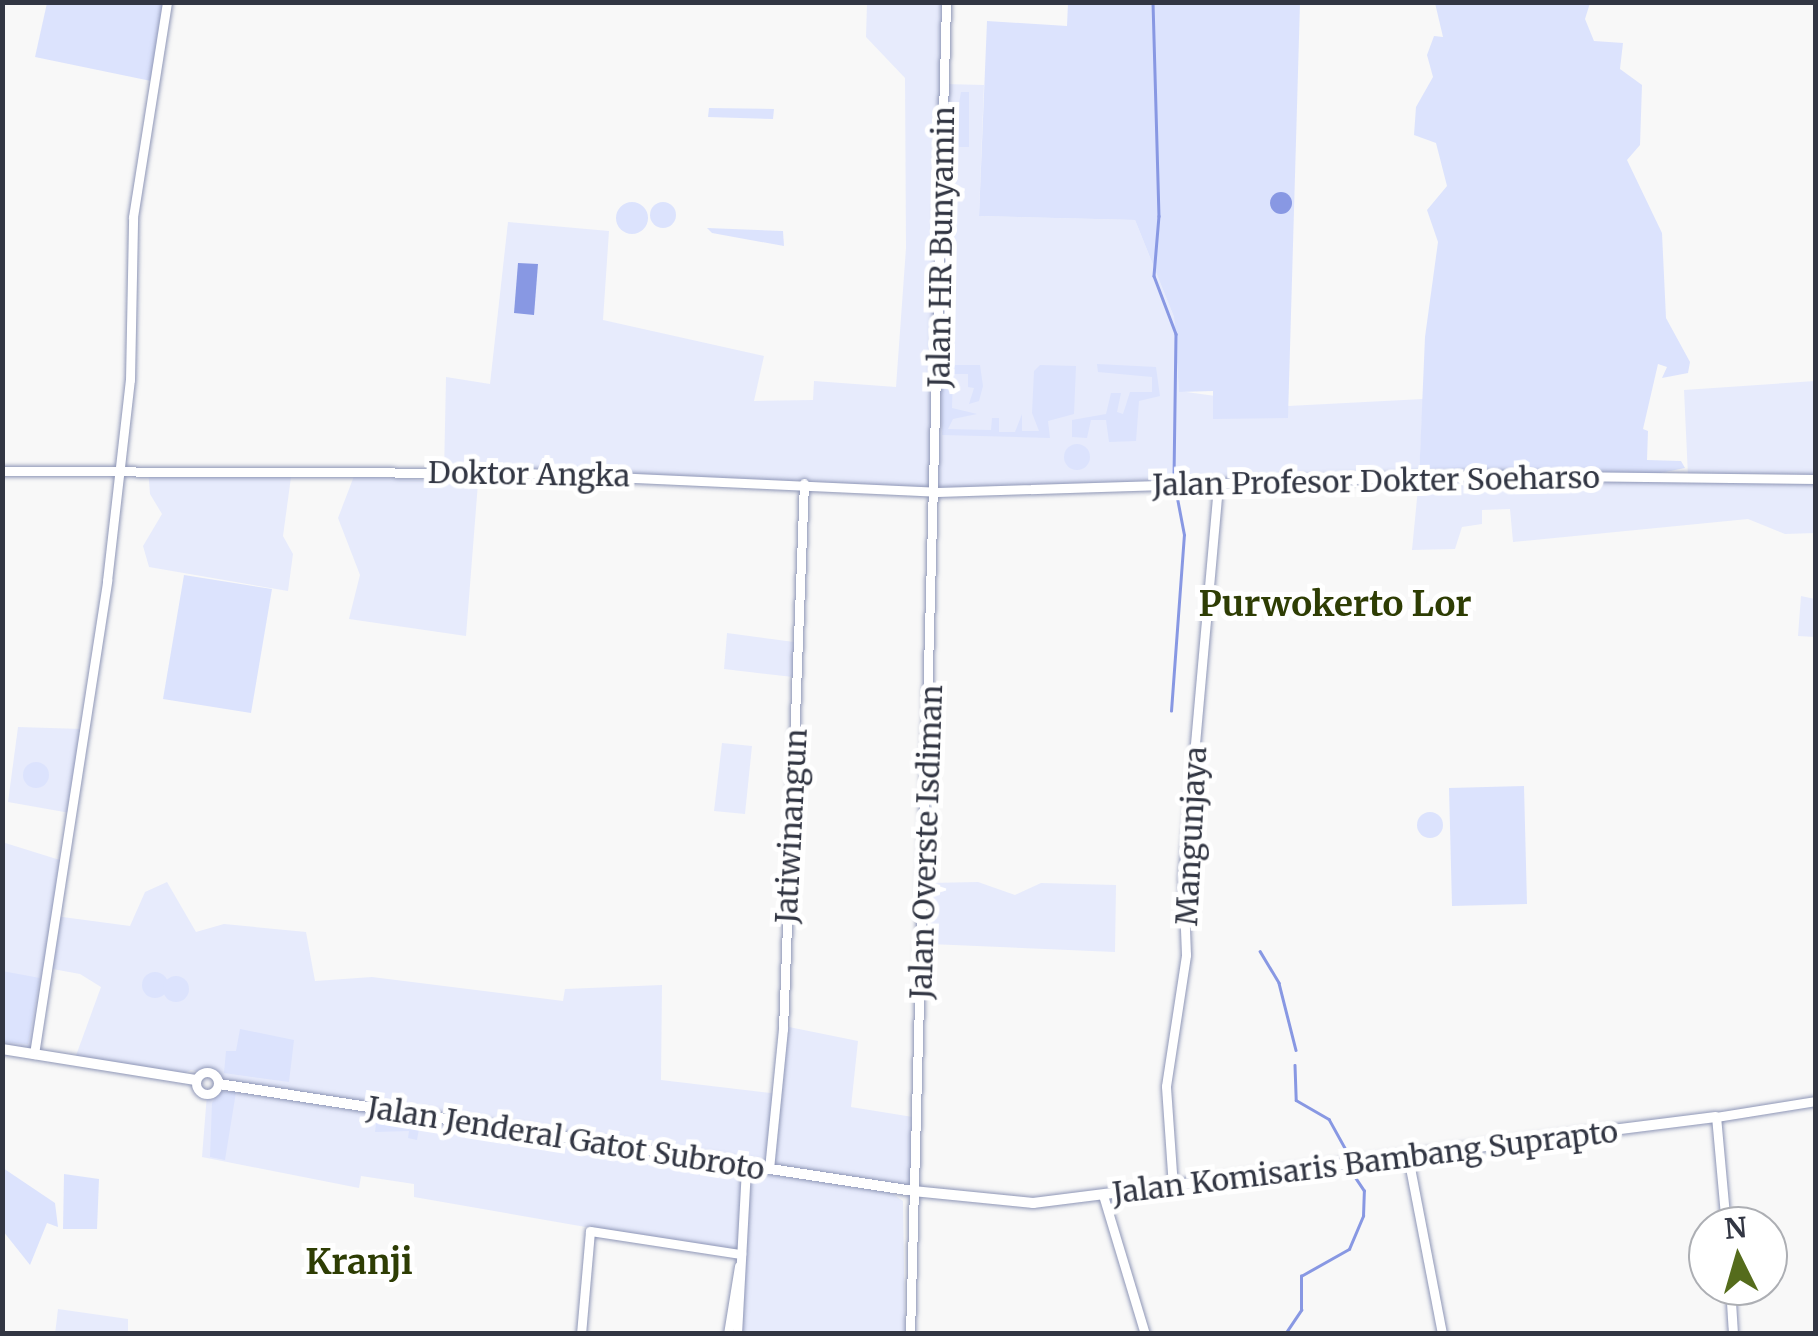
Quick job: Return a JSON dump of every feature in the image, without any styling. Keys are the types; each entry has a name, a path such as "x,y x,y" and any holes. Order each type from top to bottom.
{"main road":[{"path":"2,1049 196,1080"},
{"name":"Jalan Jenderal Gatot Subroto","path":"218,1084 913,1191"},
{"name":"Jalan Komisaris Bambang Suprapto","path":"913,1191 1033,1203 1716,1118"}],"street":[{"path":"34,1054 120,470 132,338 133,217 167,2"},
{"name":"Jalan HR Bunyamin","path":"937,492 946,2"},
{"name":"Doktor Angka","path":"2,472 120,470 804,483 937,492"},
{"name":"Jalan Profesor Dokter Soeharso","path":"937,492 1483,475 1816,479"},
{"name":"Jatiwinangun","path":"769,1169 782,1029 804,483"},
{"name":"Mangunjaya","path":"1173,1187 1168,1062 1186,956 1183,878 1218,483"},
{"name":"Jalan Overste Isdiman","path":"910,1334 937,492"},
{"path":"209,1072 218,1084 203,1094 196,1080 209,1072"},
{"name":"Jalan Komisaris Bambang Suprapto","path":"1716,1118 1816,1101"},
{"path":"1716,1118 1724,1206"},
{"path":"1408,1157 1442,1334"},
{"path":"738,1334 746,1166"},
{"path":"1103,1195 1144,1334"},
{"path":"580,1334 590,1230 741,1254"},
{"path":"728,1334 740,1266"},
{"path":"1732,1306 1734,1334"}],"shaded area":[{"path":"47,3 164,3 151,81 35,57"},
{"path":"867,3 947,3 945,84 984,85 979,216 1135,220 1174,317 1179,391 1288,406 1423,399 1419,477 1688,476 1684,390 1815,381 1815,533 1785,534 1748,519 1513,542 1510,509 1482,510 1482,524 1462,527 1455,549 1412,550 1419,478 937,492 444,473 446,377 490,384 508,222 609,231 603,320 764,356 754,401 813,400 814,381 896,387 906,248 905,78 866,37"},
{"path":"1068,3 1300,3 1288,418 1213,419 1213,391 1179,392 1174,317 1135,220 979,216 987,21 1067,26"},
{"path":"1435,3 1590,3 1585,19 1594,41 1623,43 1620,69 1642,85 1640,145 1627,160 1662,233 1666,318 1690,362 1688,373 1662,378 1667,367 1658,364 1643,429 1648,431 1647,460 1681,461 1685,468 1645,476 1419,478 1425,337 1438,242 1427,210 1447,186 1436,143 1414,135 1416,107 1433,77 1427,55 1434,36 1443,37"},
{"path":"961,92 969,92 969,147 959,147 955,126"},
{"path":"709,108 774,109 773,119 708,117"},
{"path":"632,202 643,207 648,218 643,229 632,234 621,229 616,218 621,207"},
{"path":"663,202 672,206 676,215 672,224 663,228 654,224 650,215 654,206"},
{"path":"707,228 783,231 784,246 712,233"},
{"path":"1097,364 1156,367 1160,396 1139,401 1136,441 1109,442 1106,420 1091,420 1087,438 1072,437 1072,420 1106,414 1111,393 1121,393 1117,412 1123,414 1130,392 1152,392 1152,377 1098,372"},
{"path":"955,365 980,365 983,386 979,401 969,404 974,388 968,387 968,374 953,374 952,408 977,414 953,419 948,429 991,430 992,418 999,418 999,432 1015,432 1022,414 1022,431 1039,431 1032,413 1034,371 1040,365 1076,366 1074,414 1048,421 1050,438 942,435 941,378"},
{"path":"1077,444 1086,448 1090,457 1086,466 1077,470 1068,466 1064,457 1068,448"},
{"path":"148,469 292,470 283,536 293,554 288,591 149,567 143,546 162,514 150,494"},
{"path":"354,476 478,483 466,636 349,619 360,575 338,518"},
{"path":"184,575 272,589 251,713 163,699"},
{"path":"1801,596 1815,599 1815,637 1798,636"},
{"path":"727,633 794,642 793,677 724,669"},
{"path":"18,727 83,729 70,813 8,802"},
{"path":"722,743 752,746 745,814 714,811"},
{"path":"36,762 46,765 46,785 36,788 26,785 23,775 26,765"},
{"path":"1524,786 1527,904 1452,906 1449,788"},
{"path":"1430,812 1439,816 1443,825 1439,834 1430,838 1421,834 1417,825 1421,816"},
{"path":"2,842 63,861 55,916 130,926 145,892 167,882 196,932 224,924 306,932 315,981 372,977 563,1001 565,989 662,985 661,1080 779,1094 784,1026 858,1041 851,1107 919,1118 916,1187 769,1164 890,1192 903,1201 905,1333 738,1333 752,1170 747,1166 741,1254 414,1197 414,1184 361,1176 359,1188 202,1157 207,1094 217,1089 216,1076 191,1070 177,1077 74,1061 101,987 80,974 47,968 34,1054 3,1049"},
{"path":"978,882 1015,895 1041,883 1116,885 1115,952 930,944 929,883"},
{"path":"2,971 40,978 28,1044 3,1042"},
{"path":"155,972 164,976 168,985 164,994 155,998 146,994 142,985 146,976"},
{"path":"176,976 185,980 189,989 185,998 176,1002 167,998 163,989 167,980"},
{"path":"240,1029 294,1040 289,1082 224,1073 226,1051 236,1051"},
{"path":"219,1092 236,1092 225,1160 210,1157 212,1103"},
{"path":"377,1116 420,1123 417,1140 408,1138 409,1131 375,1132"},
{"path":"3,1168 55,1203 58,1227 47,1223 30,1265 3,1231"},
{"path":"64,1174 99,1179 97,1229 63,1229"},
{"path":"58,1309 128,1319 128,1333 55,1334"}],"water":[{"path":"1281,192 1289,195 1289,211 1281,214 1273,211 1270,203 1273,195"},
{"path":"518,263 538,264 534,315 514,313"}],"waterway":[{"path":"1153,2 1159,216 1154,276 1176,334 1174,480"},
{"path":"1171,711 1184,535 1175,488"},
{"path":"1260,951 1279,983 1296,1050"},
{"path":"1295,1065 1296,1100 1329,1119 1345,1148"},
{"path":"1285,1334 1301,1310 1301,1276 1349,1249 1363,1216 1364,1191 1352,1173"}],"district":[{"name":"Purwokerto Lor","path":"1335,604"},
{"name":"Kranji","path":"359,1262"}]}
